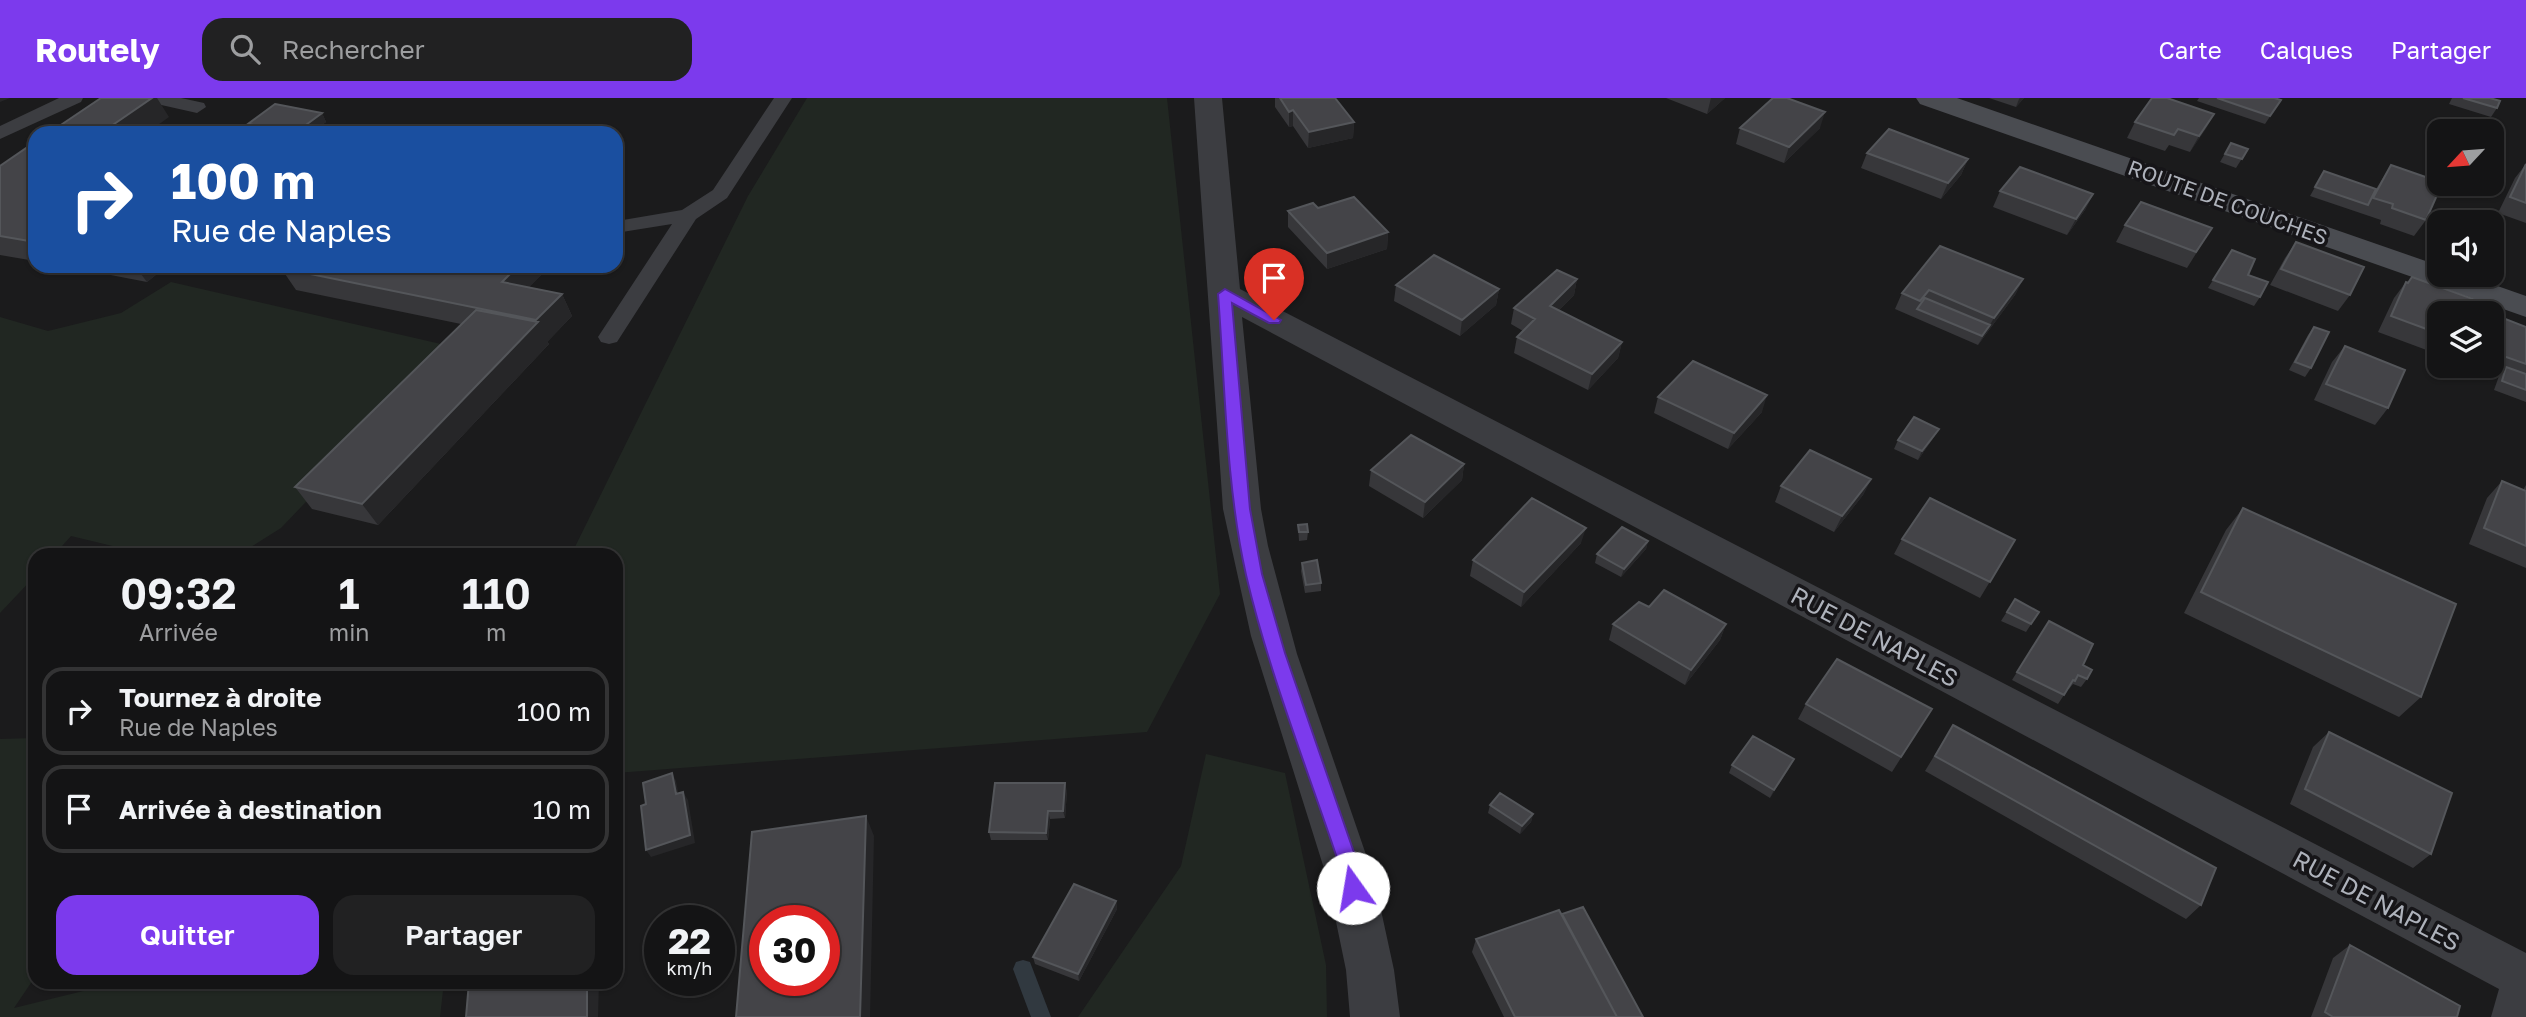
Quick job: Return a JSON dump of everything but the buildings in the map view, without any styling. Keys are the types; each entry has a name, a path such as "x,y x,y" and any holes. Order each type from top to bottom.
{"main road":[{"name":"ROUTE DE COUCHES","path":"1930,98 2526,307"}],"street":[{"path":"1208,98 1242,509 1254,574 1277,653 1348,864 1373,986 1375,1017"},
{"name":"RUE DE NAPLES","path":"1225,294 2526,977"},
{"path":"2516,1017 2526,977"}],"lane":[{"path":"0,134 74,98"},
{"path":"155,98 197,107"},
{"path":"608,337 688,215 720,194 783,98"},
{"path":"623,224 688,215"}],"shaded area":[{"path":"807,98 1167,98 1220,594 1147,732 623,772 623,548 574,548 748,196"},
{"path":"171,282 454,347 281,528 249,548 121,548 71,536 60,548 28,548 28,583 0,613 0,317 48,331 121,313"},
{"path":"28,738 28,987 14,1008 91,989 443,989 440,1017 0,1017 0,739"},
{"path":"1206,754 1285,773 1326,965 1327,1017 1078,1017 1181,866"}],"waterway":[{"path":"1023,969 1041,1017"}],"route":[{"path":"1274,320 1225,294 1242,509 1254,574 1277,653 1348,864 1353,888"}]}
